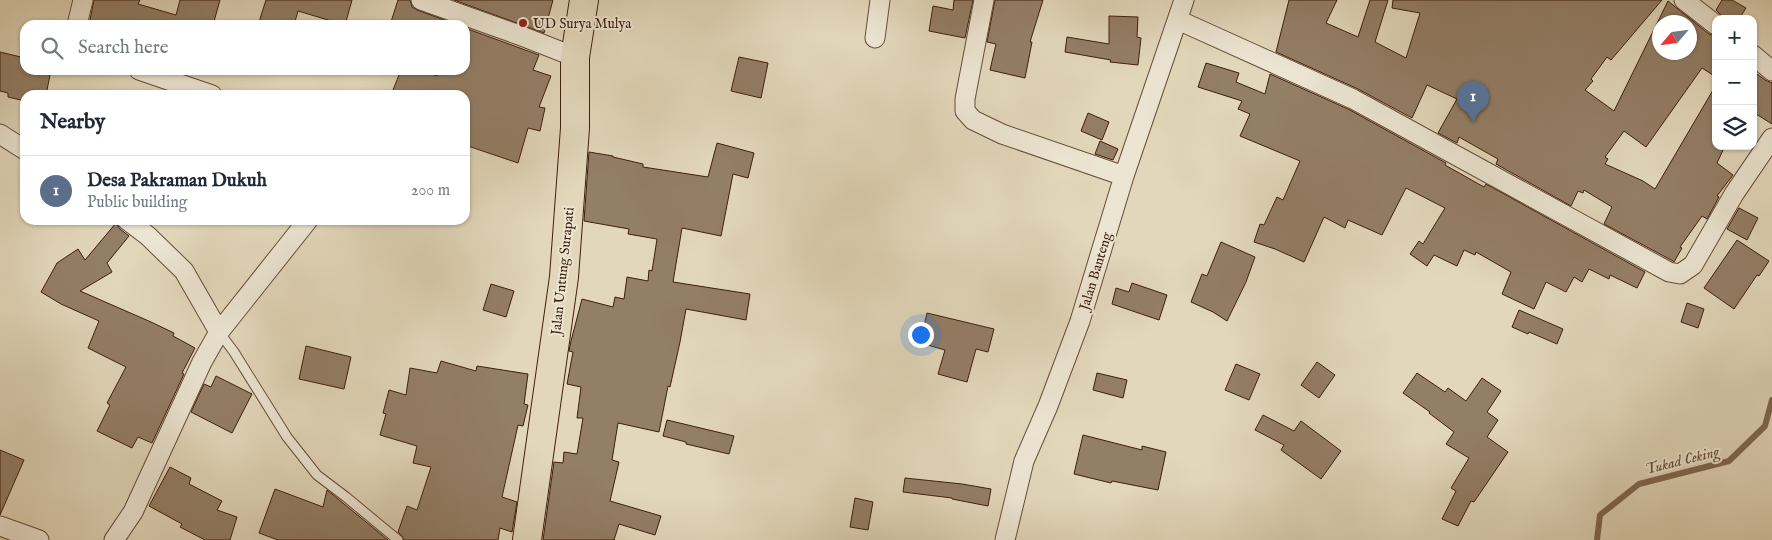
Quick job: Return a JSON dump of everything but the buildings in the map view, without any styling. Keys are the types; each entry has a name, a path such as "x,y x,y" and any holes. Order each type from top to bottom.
{"highway":[{"name":"Jalan Untung Surapati","path":"527,540 564,277 575,128 575,57 584,0"}],"street":[{"path":"78,20 83,0"},
{"path":"420,0 519,34 575,57"},
{"path":"874,38 880,0"},
{"path":"984,0 965,99 965,112 973,120 1002,134 1124,176"},
{"name":"Jalan Banteng","path":"1005,540 1024,461 1048,406 1080,321 1124,176 1184,0"},
{"path":"1684,0 1712,22"},
{"path":"1178,20 1353,99 1669,272 1680,274 1693,265 1734,194 1772,138"},
{"path":"1757,59 1772,70"},
{"path":"154,75 198,90"},
{"path":"0,134 20,147"},
{"path":"134,225 148,236 184,271 219,332"},
{"path":"114,540 133,512 202,362 219,332 304,225"},
{"path":"0,526 39,540"}],"lane":[{"path":"219,332 238,358 287,437 317,475 398,540"}],"waterway":[{"name":"Tukad Ceking","path":"1597,540 1600,515 1639,484 1729,461 1765,426 1772,400"}],"place":[{"name":"UD Surya Mulya","path":"523,23"},
{"name":"Desa Pakraman Dukuh","path":"1473,122"}]}
